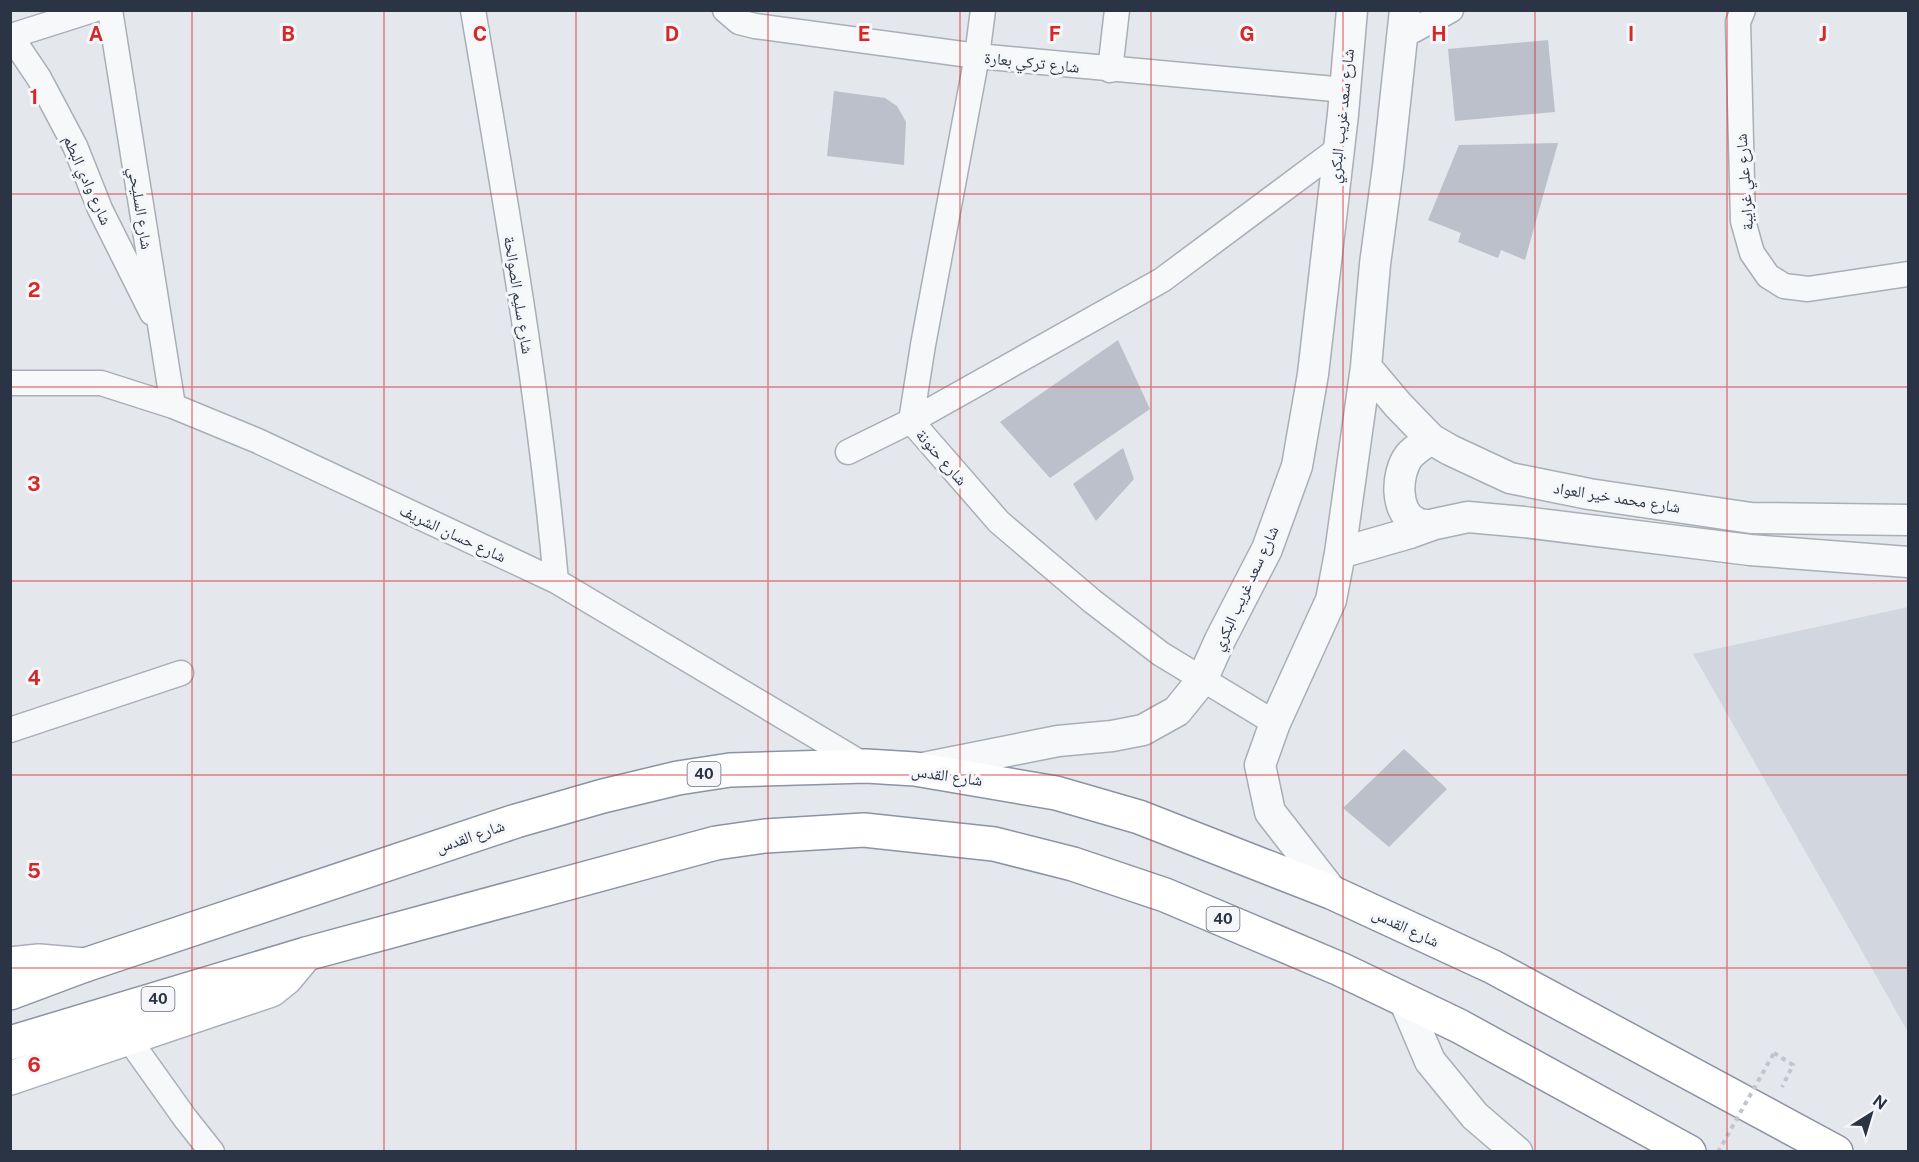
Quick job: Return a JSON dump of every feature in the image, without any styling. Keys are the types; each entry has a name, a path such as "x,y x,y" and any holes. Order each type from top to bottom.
{"main road":[{"name":"شارع القدس","path":"10,993 85,965 516,821 603,796 678,778 730,770 866,766 915,770 1056,793 1139,817 1334,892 1493,967 1836,1152"},
{"name":"40","path":"10,1043 306,954 716,843 765,836 864,830 994,844 1073,864 1176,900 1330,965 1469,1031 1689,1152"},
{"path":"10,1078 271,990 286,978 306,954"},
{"path":"10,964 39,961 85,965"}],"street":[{"path":"11,35 93,10"},
{"name":"شارع السليحي","path":"111,10 173,406"},
{"name":"شارع سليم الصوالحة","path":"473,10 531,371 548,496 556,581"},
{"name":"شارع تركي بعارة","path":"725,10 740,21 755,26 977,56 1345,90"},
{"name":"شارع حنونة","path":"983,10 977,56 911,421 999,522 1092,601 1161,654 1275,723"},
{"path":"1110,70 1117,10"},
{"name":"شارع سعد غريب البكري","path":"915,770 1058,741 1112,736 1143,730 1177,711 1202,680 1267,549 1297,466 1313,374 1352,10"},
{"path":"1334,892 1270,812 1260,765 1275,723 1331,600 1340,553 1366,367 1375,264 1403,24 1452,10"},
{"name":"شارع علي غرايبة","path":"1743,10 1738,22 1743,221 1752,253 1768,276 1784,286 1796,288 1808,289 1908,274"},
{"name":"شارع وادي البطم","path":"11,35 39,78 75,146 100,209 160,328"},
{"path":"848,452 911,421 1162,280 1338,149"},
{"name":"شارع محمد خير العواد","path":"1366,367 1431,439 1510,478 1589,494 1751,518 1908,520"},
{"name":"شارع حسان الشريف","path":"10,383 101,383 173,406 258,441 556,581 866,766"},
{"path":"1431,439 1409,456 1399,476 1404,509 1409,517 1417,523 1431,525"},
{"name":"شارع محمد خير العواد","path":"1340,553 1431,525 1468,517 1750,550 1908,562"},
{"path":"10,730 181,673"},
{"path":"1404,1000 1430,1061 1475,1116 1517,1152"},
{"path":"128,1038 212,1152"}],"path":[{"path":"1718,1152 1774,1053 1793,1065"}],"shaded area":[{"path":"1908,607 1908,1032 1693,654"}],"building":[{"path":"1548,40 1555,112 1455,121 1448,49"},
{"path":"834,91 885,98 897,106 906,122 904,165 827,156"},
{"path":"1558,143 1525,260 1501,250 1498,258 1458,242 1461,233 1428,220 1459,145"},
{"path":"1118,340 1150,409 1050,478 1000,422"},
{"path":"1123,448 1134,479 1096,521 1073,484"},
{"path":"1404,749 1447,789 1389,847 1343,808"}]}
